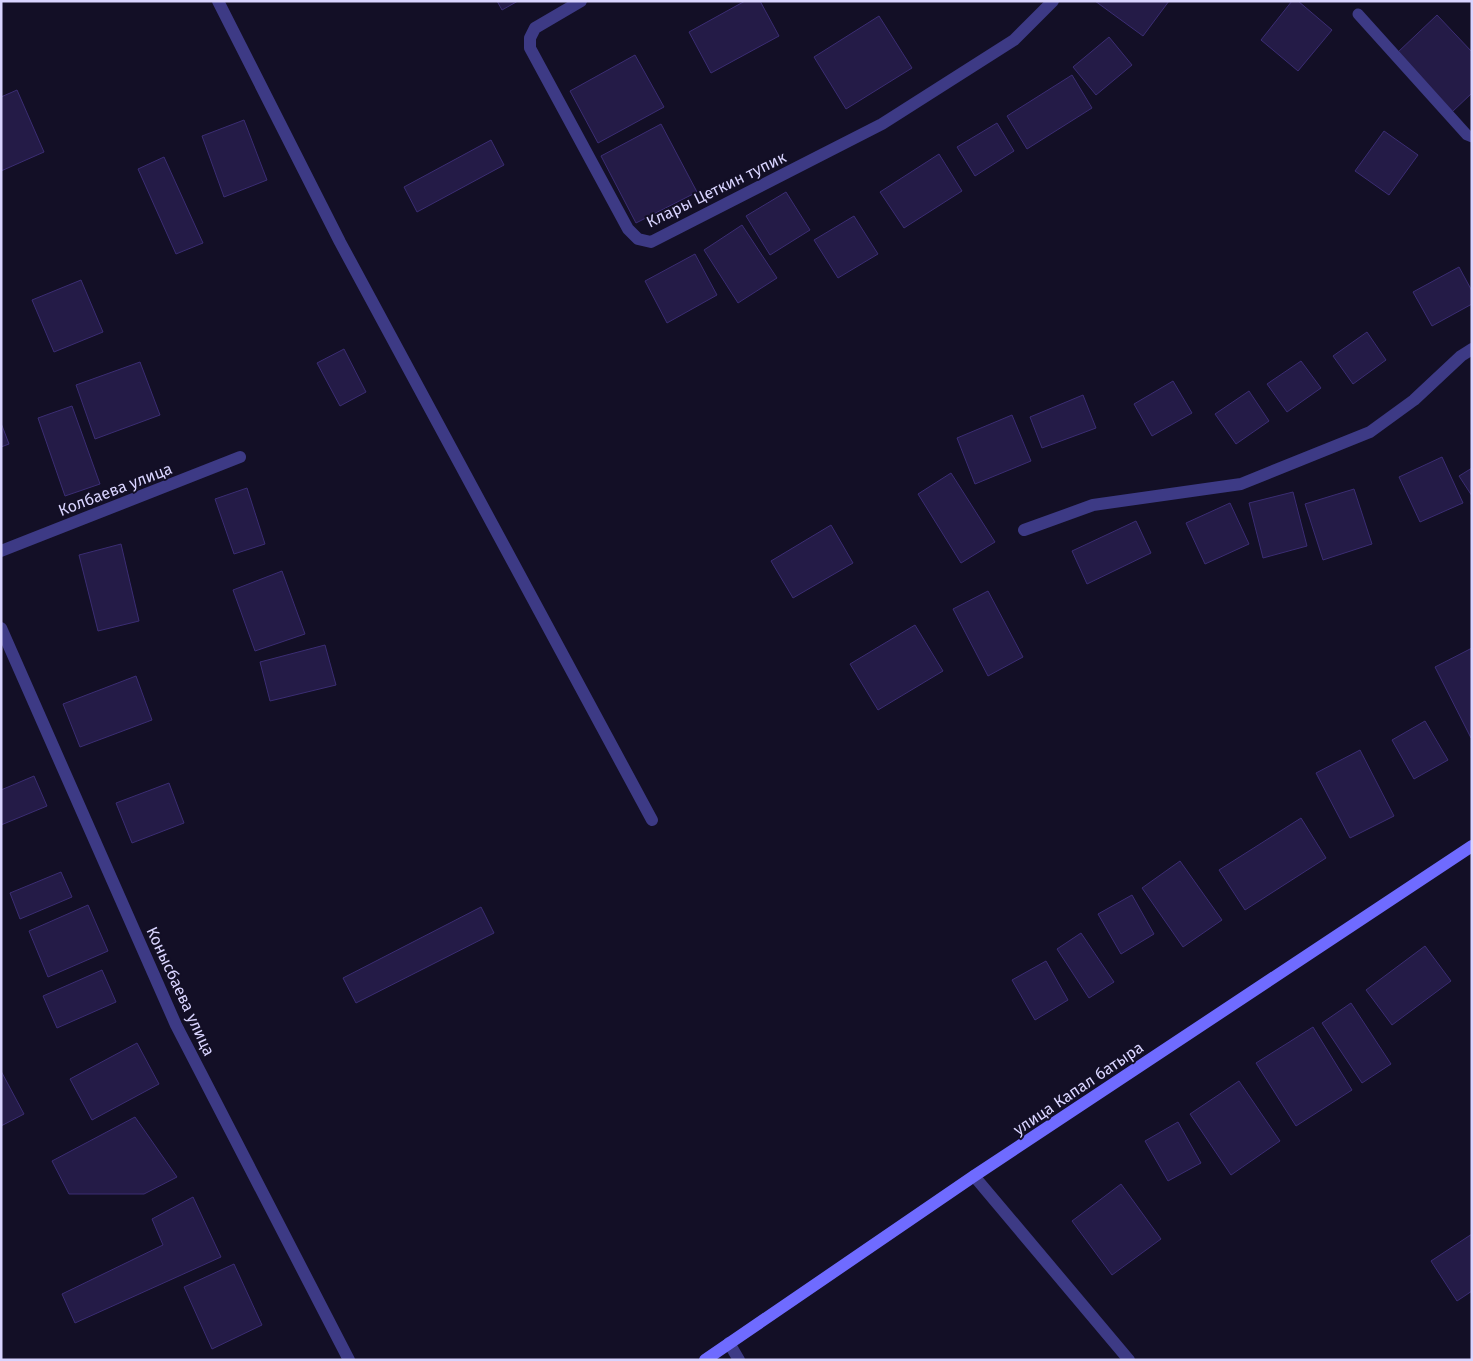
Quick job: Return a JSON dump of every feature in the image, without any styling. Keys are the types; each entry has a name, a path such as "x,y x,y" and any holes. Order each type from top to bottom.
{"main road":[{"name":"улица Капал батыра","path":"705,1360 974,1176 1472,846"}],"street":[{"path":"218,1 340,242 652,820"},
{"name":"Клары Цеткин тупик","path":"581,1 534,28 530,38 530,48 628,229 638,240 651,242 882,124 1014,40 1053,1"},
{"path":"1024,530 1093,505 1241,484 1370,432 1414,400 1472,348"},
{"name":"Колбаева улица","path":"1,551 240,457"},
{"name":"Конысбаева улица","path":"1,628 176,1025 349,1360"},
{"path":"974,1176 1129,1360"},
{"path":"729,1343 738,1360"}],"lane":[{"path":"1358,14 1467,135 1472,137"}],"building":[{"path":"497,1 518,1 502,10"},
{"path":"745,1 760,1 779,36 711,73 689,32"},
{"path":"1095,1 1169,1 1143,36"},
{"path":"1292,1 1298,1 1332,30 1298,71 1261,40"},
{"path":"1437,15 1472,52 1472,93 1452,112 1397,53"},
{"path":"879,16 912,68 846,109 814,57"},
{"path":"1109,37 1132,65 1096,95 1073,67"},
{"path":"635,55 664,107 598,143 570,91"},
{"path":"1072,75 1092,108 1027,149 1007,116"},
{"path":"17,90 44,152 1,171 1,97"},
{"path":"244,120 267,180 224,197 202,136"},
{"path":"997,123 1014,151 975,176 957,147"},
{"path":"661,124 697,192 636,223 601,156"},
{"path":"1384,131 1418,155 1389,195 1355,171"},
{"path":"491,140 504,165 417,212 404,187"},
{"path":"939,154 962,191 904,228 880,192"},
{"path":"164,157 203,243 176,254 138,169"},
{"path":"786,192 810,230 770,255 746,216"},
{"path":"854,216 878,254 838,278 814,240"},
{"path":"742,225 777,278 738,303 704,250"},
{"path":"695,254 717,295 667,323 645,281"},
{"path":"1459,267 1472,291 1472,304 1432,326 1413,292"},
{"path":"81,280 103,332 54,352 32,300"},
{"path":"1367,332 1386,360 1353,384 1333,356"},
{"path":"344,349 366,392 340,406 317,363"},
{"path":"1301,361 1321,388 1287,412 1267,384"},
{"path":"140,362 160,415 95,439 76,385"},
{"path":"1173,381 1192,413 1152,436 1134,404"},
{"path":"1249,391 1269,421 1236,444 1215,414"},
{"path":"1083,395 1096,428 1042,448 1030,417"},
{"path":"72,406 100,484 65,496 38,418"},
{"path":"1012,415 1031,461 975,484 957,438"},
{"path":"1,423 9,444 1,447"},
{"path":"1442,457 1463,503 1420,522 1399,477"},
{"path":"1472,468 1472,496 1459,476"},
{"path":"951,473 995,542 961,563 918,494"},
{"path":"247,488 265,544 234,554 215,499"},
{"path":"1354,489 1372,544 1323,560 1305,504"},
{"path":"1293,492 1307,546 1263,558 1249,503"},
{"path":"1230,503 1249,544 1205,564 1186,523"},
{"path":"1136,521 1151,553 1087,584 1072,551"},
{"path":"831,525 853,563 793,598 771,561"},
{"path":"121,544 139,621 98,631 79,555"},
{"path":"282,571 305,634 255,651 233,590"},
{"path":"988,591 1023,657 988,676 953,609"},
{"path":"915,625 943,671 878,710 850,664"},
{"path":"325,645 336,685 270,701 260,662"},
{"path":"1472,648 1472,737 1471,738 1435,667"},
{"path":"136,676 152,720 80,747 63,704"},
{"path":"1425,721 1448,760 1414,779 1392,740"},
{"path":"1360,750 1394,816 1350,838 1316,773"},
{"path":"34,776 47,806 1,825 1,790"},
{"path":"169,783 184,823 132,843 116,803"},
{"path":"1301,818 1326,858 1245,910 1219,870"},
{"path":"1180,861 1222,920 1183,947 1142,888"},
{"path":"61,872 72,897 20,919 10,893"},
{"path":"1132,895 1154,934 1121,954 1098,914"},
{"path":"88,905 108,951 48,977 29,931"},
{"path":"481,907 494,933 356,1003 343,978"},
{"path":"1081,933 1114,982 1089,998 1057,949"},
{"path":"1425,946 1451,981 1392,1025 1366,990"},
{"path":"1046,961 1068,1000 1035,1020 1012,980"},
{"path":"102,970 116,1002 57,1028 43,996"},
{"path":"1351,1003 1391,1064 1362,1083 1322,1023"},
{"path":"1313,1027 1352,1090 1296,1126 1256,1063"},
{"path":"137,1043 159,1084 92,1120 70,1079"},
{"path":"1,1071 24,1114 1,1126"},
{"path":"1239,1081 1280,1141 1231,1175 1190,1114"},
{"path":"135,1117 177,1177 144,1194 69,1194 52,1161"},
{"path":"1178,1122 1201,1163 1168,1181 1145,1141"},
{"path":"1121,1184 1161,1239 1112,1275 1072,1221"},
{"path":"193,1197 221,1257 75,1323 62,1294 163,1245 152,1219"},
{"path":"1472,1234 1472,1291 1457,1301 1431,1261"},
{"path":"234,1264 262,1325 212,1349 184,1287"}]}
